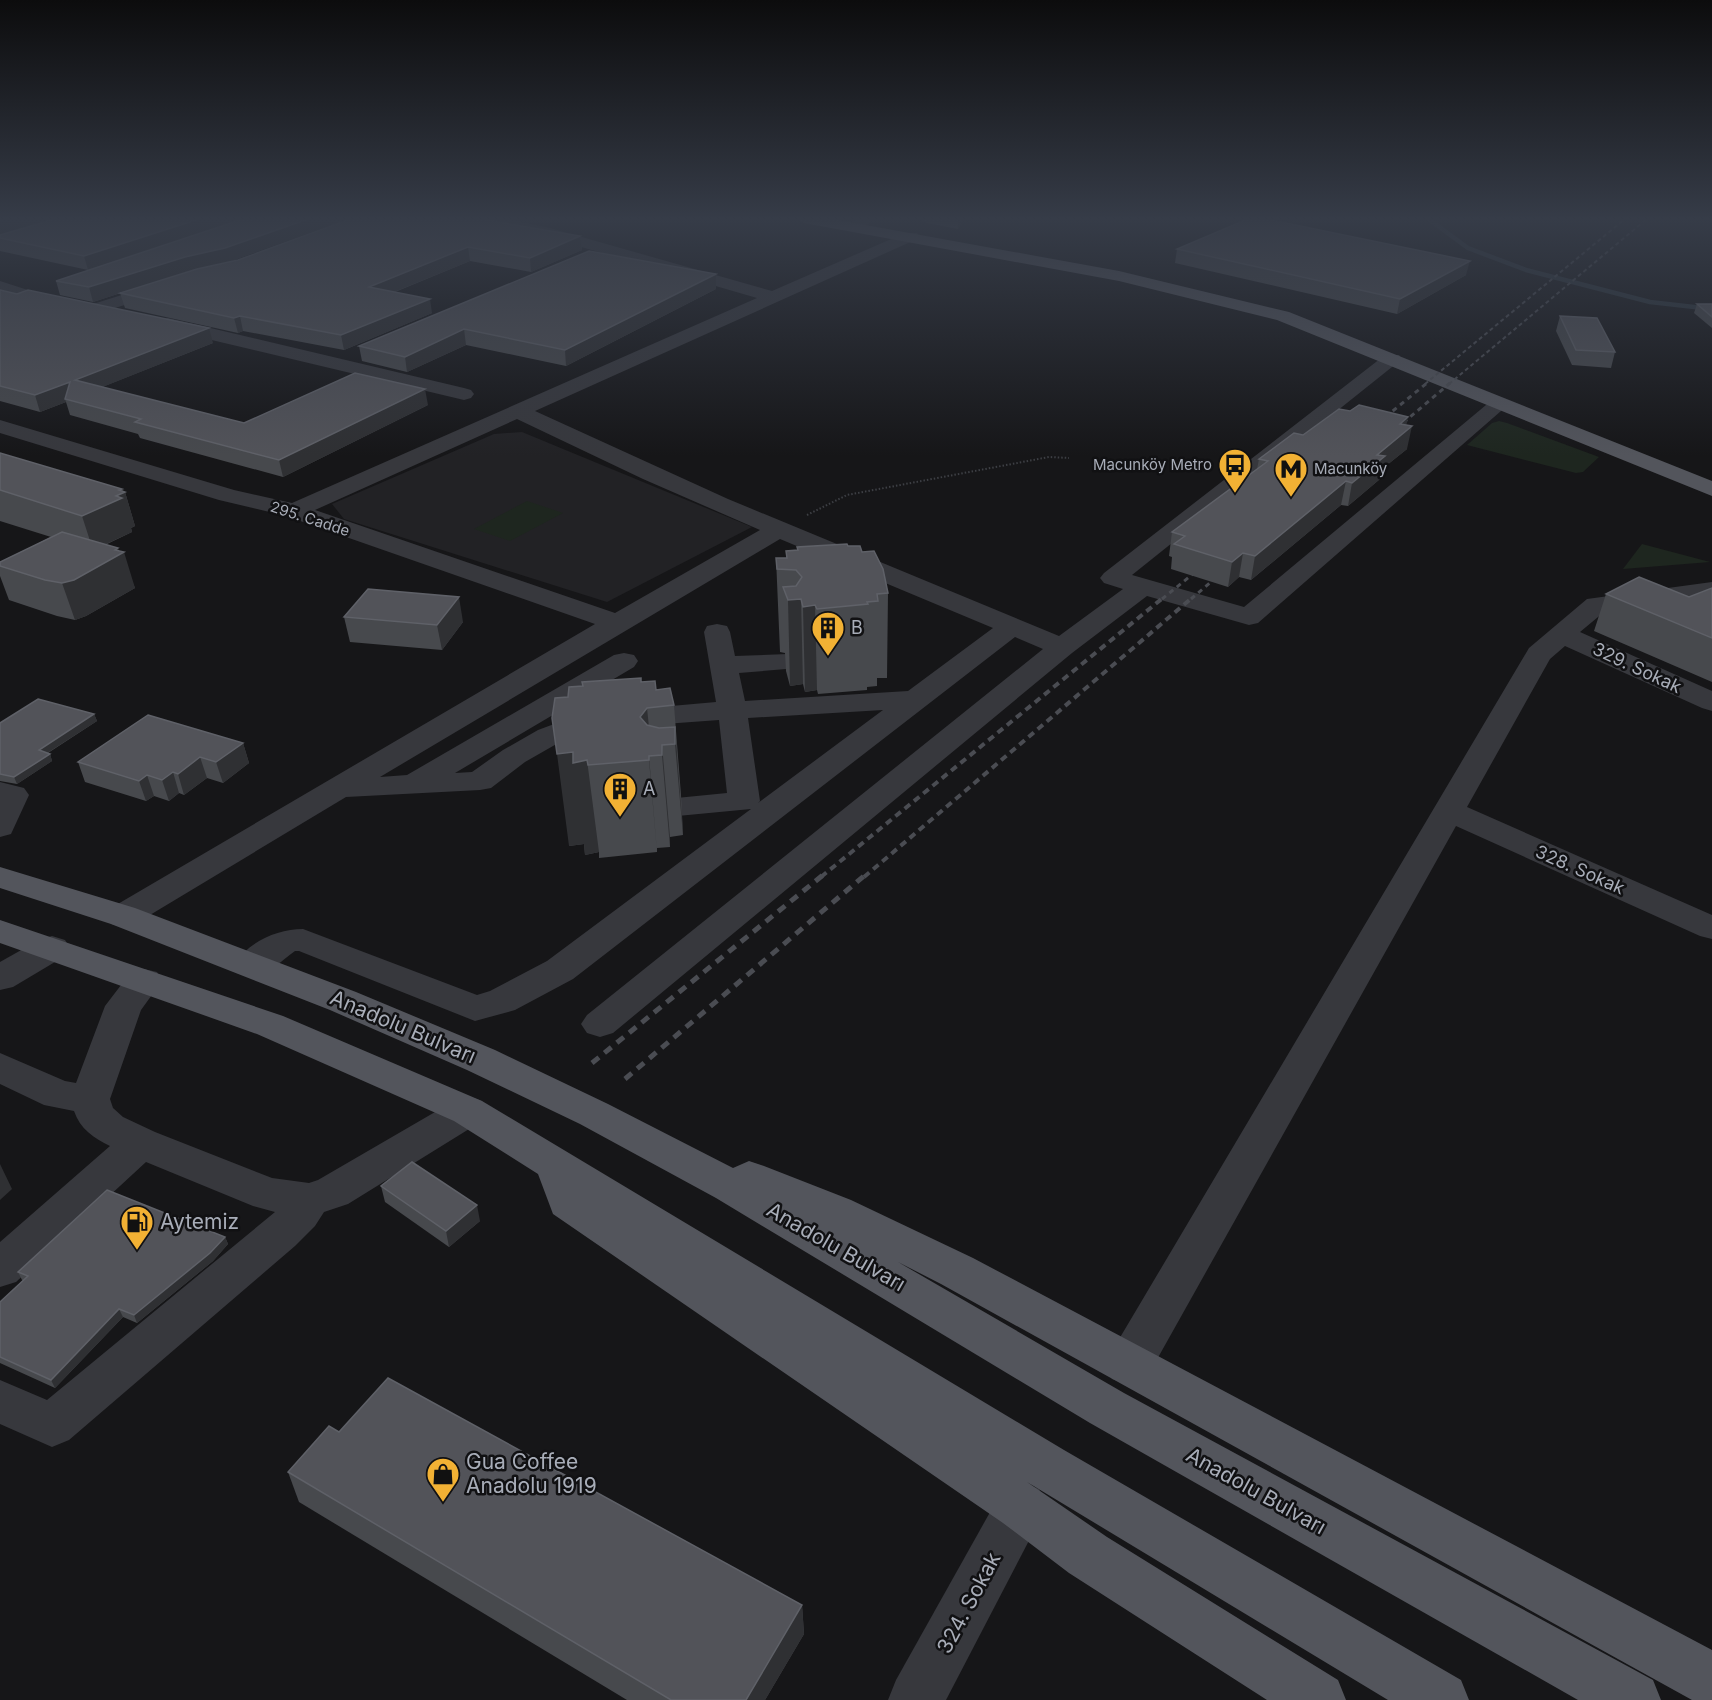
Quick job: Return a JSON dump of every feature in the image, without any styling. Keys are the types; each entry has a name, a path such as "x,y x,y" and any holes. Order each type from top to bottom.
{"main road":[{"path":"1206,297 1283,316 1712,489"},
{"name":"Anadolu Bulvarı","path":"0,877 123,916 343,1001 481,1060 594,1114 731,1186 1107,1408 1633,1700"},
{"path":"0,931 270,1025 468,1111 1046,1466 1442,1700"},
{"path":"594,1114 836,1212 957,1271 1712,1680"},
{"path":"556,1166 568,1202 1021,1506 1088,1555 1318,1700"}],"street":[{"path":"32,297 141,318 464,394"},
{"path":"96,309 131,297"},
{"path":"294,511 772,297"},
{"path":"334,364 367,351"},
{"path":"1392,359 1113,578 1249,617 1499,404"},
{"path":"517,411 582,444 1062,647"},
{"name":"295. Cadde","path":"0,426 227,495 294,511 617,622"},
{"path":"123,916 617,622 780,529"},
{"path":"600,1024 1062,647 1143,586"},
{"path":"1129,1365 1539,654 1596,605 1712,590"},
{"path":"252,965 287,940 303,940 475,1008 502,1001 560,970 743,815 916,699 1012,626"},
{"path":"717,632 732,710 743,815"},
{"name":"329. Sokak","path":"1562,634 1712,702"},
{"path":"414,784 624,661"},
{"path":"724,665 788,662"},
{"path":"338,788 480,781 498,767 549,736 591,720 916,699"},
{"path":"463,755 498,767"},
{"path":"0,791 13,795 0,827"},
{"path":"667,807 743,815"},
{"name":"328. Sokak","path":"1448,811 1712,928"},
{"path":"0,978 52,948"},
{"path":"144,981 124,1006 90,1099 95,1115 109,1128 140,1143 268,1194 309,1200 333,1192 468,1111"},
{"path":"0,1067 58,1095 90,1099"},
{"path":"0,1269 140,1143"},
{"path":"0,1401 52,1425 280,1234 300,1214 309,1200"},
{"name":"324. Sokak","path":"916,1700 1021,1506"}],"path":[{"path":"780,529 847,495 1049,458 1069,458"}],"shaded area":[{"path":"1499,421 1599,457 1583,472 1576,473 1467,445 1492,423"},
{"path":"522,432 752,527 607,602 344,519 332,504 494,434"},
{"path":"527,501 563,513 510,541 474,529"},
{"path":"1642,544 1710,562 1623,569"}],"building":[{"path":"0,297 63,297 209,328 75,380 244,423 355,373 425,389 279,460 135,422 141,419 65,399 70,382 35,395 0,386"},
{"path":"140,297 430,299 341,335 240,316 234,318"},
{"path":"477,297 670,297 565,350 464,329 405,357 359,346"},
{"path":"1697,304 1712,304 1712,317"},
{"path":"1560,316 1597,318 1615,352 1576,350"},
{"path":"1359,405 1408,417 1400,424 1412,426 1377,455 1385,456 1352,483 1346,481 1255,556 1243,553 1232,562 1174,544 1185,536 1172,532 1268,461 1259,459 1294,433 1303,435 1339,409 1350,411"},
{"path":"0,453 122,489 119,490 125,492 116,496 122,498 82,516 0,490"},
{"path":"62,532 118,548 115,550 124,552 74,580 62,583 0,566 0,562"},
{"path":"847,544 848,546 860,546 862,552 874,551 883,569 888,593 877,594 878,601 867,602 868,604 817,609 815,605 803,607 801,599 788,600 783,587 796,586 802,577 796,570 777,569 776,558 787,558 786,551 798,550 797,547"},
{"path":"1639,577 1689,597 1712,588 1712,638 1606,594"},
{"path":"368,589 459,597 437,625 344,617"},
{"path":"641,678 641,682 655,681 656,690 670,688 674,705 647,708 640,717 647,725 659,728 675,727 675,744 662,745 662,755 649,756 649,760 588,765 587,760 573,763 573,752 557,754 552,718 555,698 568,697 569,687 583,686 582,682"},
{"path":"38,699 94,714 39,750 50,754 14,777 0,774 0,723"},
{"path":"148,715 243,743 216,762 200,757 178,774 173,772 162,780 147,775 139,781 78,762"},
{"path":"412,1162 477,1205 446,1231 381,1186"},
{"path":"107,1190 225,1237 210,1253 134,1315 119,1309 51,1380 0,1357 0,1302 28,1276 18,1272"},
{"path":"388,1378 802,1605 746,1700 671,1700 288,1472 329,1426 339,1432"}],"waterway":[{"path":"1632,297 1650,302 1712,309"}],"railway":[{"path":"1425,384 1530,297"},
{"path":"1449,384 1553,297"},
{"path":"1378,423 1427,383"},
{"path":"1396,429 1450,383"},
{"path":"1162,599 1204,565"},
{"path":"1191,599 1225,570"},
{"path":"821,877 1164,597"},
{"path":"864,877 1193,597"},
{"path":"592,1063 823,875"},
{"path":"625,1079 865,875"}],"place":[{"name":"Macunköy Metro","path":"1235,494"},
{"name":"Macunköy","path":"1291,498"},
{"name":"B","path":"828,657"},
{"name":"A","path":"620,818"},
{"name":"Aytemiz","path":"137,1251"},
{"name":"Gua Coffee Anadolu 1919","path":"443,1503"}]}
